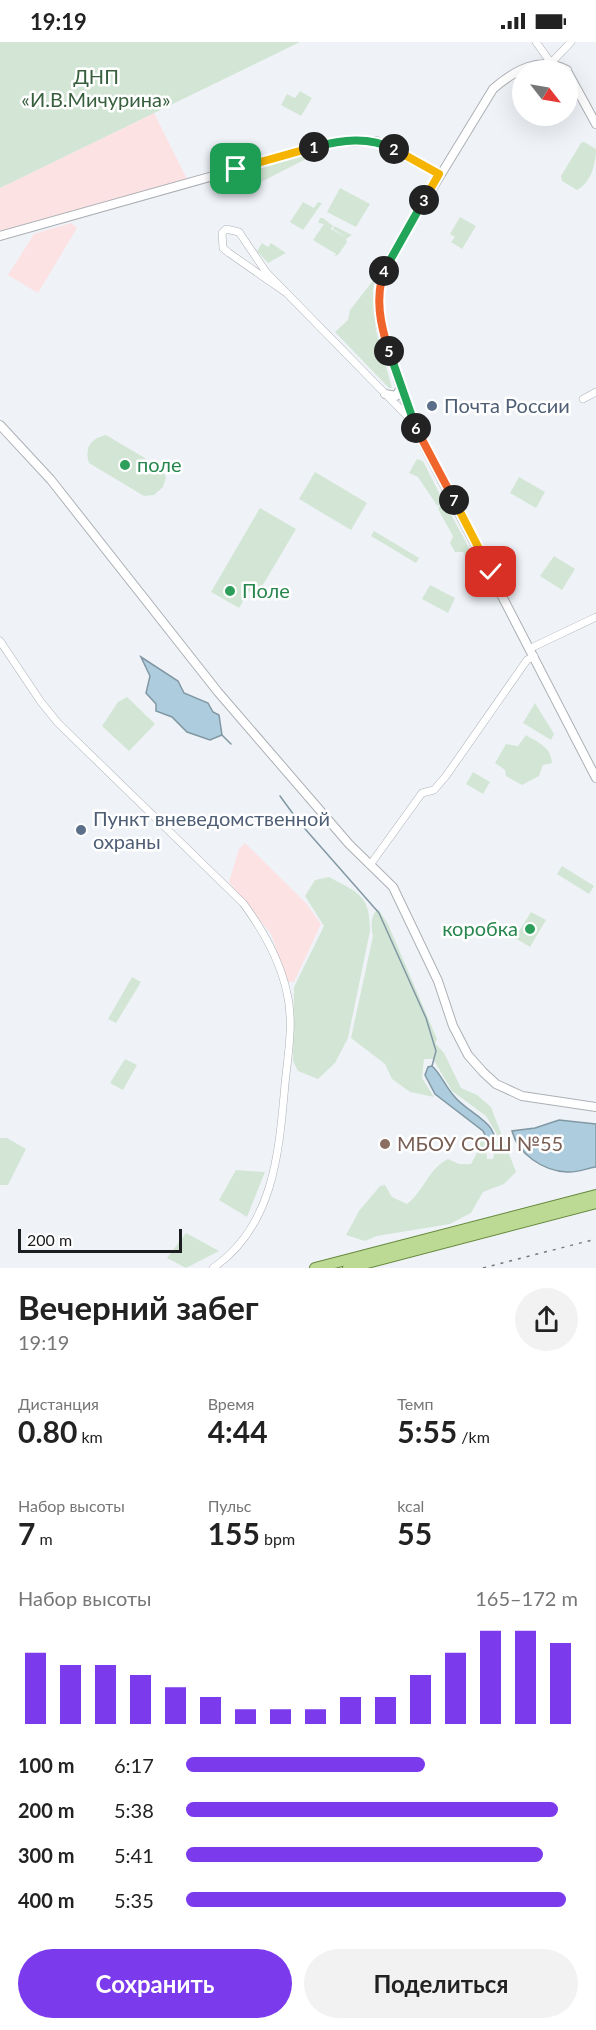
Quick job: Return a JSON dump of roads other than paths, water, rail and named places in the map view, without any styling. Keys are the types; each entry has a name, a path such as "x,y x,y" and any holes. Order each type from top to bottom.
{"main road":[{"path":"315,1268 596,1195"},
{"path":"348,1268 596,1203"}],"street":[{"path":"536,42 549,60"},
{"path":"554,60 571,42"},
{"path":"512,75 493,89 439,174 393,253 383,273 379,292 382,331 412,422 596,778"},
{"path":"578,91 596,124"},
{"path":"0,236 334,142 376,141 439,174"},
{"path":"285,292 223,248 222,233 226,229 239,232 264,269 412,422"},
{"path":"386,394 396,396 401,388"},
{"path":"583,399 596,392"},
{"path":"0,425 51,480 218,692 349,844 393,887 438,981 453,1026 468,1055 496,1084 522,1096 596,1107"},
{"path":"370,865 422,793 434,790 464,754 532,652 596,617"},
{"path":"0,641 58,723 243,903 258,923 282,972 288,995 290,1022 275,1172 255,1224 227,1258 213,1268"}],"water":[{"path":"141,657 178,681 184,693 208,703 213,712 219,715 222,735 210,740 187,732 172,717 156,711 156,704 146,693 150,676"},
{"path":"432,1066 460,1103 483,1120 494,1134 493,1152 483,1131 435,1094 425,1075 428,1067"},
{"path":"559,1120 596,1124 596,1167 571,1172 558,1171 541,1165 520,1147 512,1131 535,1128"}],"waterway":[{"path":"222,735 231,744"},
{"path":"280,796 299,822 379,913 426,1018 436,1051 432,1066"}],"railway":[{"path":"483,1268 596,1239"}],"place":[{"name":"Почта России","path":"432,406"},
{"name":"поле","path":"125,465"},
{"name":"Поле","path":"230,591"},
{"name":"Пункт вневедомственной охраны","path":"81,830"},
{"name":"коробка","path":"530,929"},
{"name":"МБОУ СОШ №55","path":"385,1144"}],"park label":[{"name":"ДНП «И.В.Мичурина»","path":"96,88"}]}
